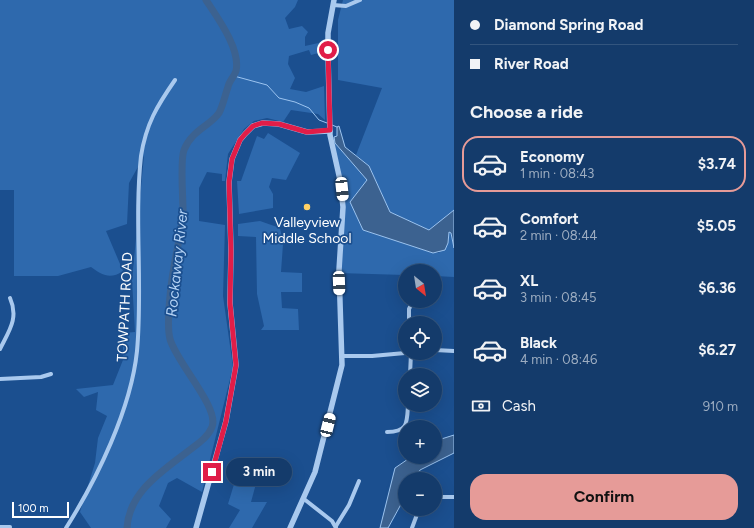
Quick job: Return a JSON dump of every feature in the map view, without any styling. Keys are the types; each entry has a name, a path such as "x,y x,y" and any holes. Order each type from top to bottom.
{"street":[{"path":"290,528 304,499 320,456 340,380 343,356 339,283 344,207 329,119 328,40 333,2 346,6 360,0"},
{"name":"TOWPATH ROAD","path":"66,528 99,467 128,394 138,340 141,156 143,141 152,115 175,80"},
{"path":"196,528 226,421 236,365 230,303 231,251 229,182 232,159 240,140 245,134 253,126 262,123 279,124 307,132 330,128"},
{"path":"0,349 13,322 14,307 10,298"},
{"path":"442,350 454,351"},
{"path":"343,356 372,356 398,354"},
{"path":"0,379 41,377 51,374"},
{"path":"387,432 396,432 404,427 407,424 408,412"},
{"path":"304,499 332,521 336,527 349,505 359,481"},
{"path":"442,497 454,497"},
{"path":"412,528 416,516"},
{"path":"0,527 10,527"}],"shaded area":[{"path":"0,0 298,0 295,7 285,18 289,29 302,26 308,32 305,37 305,46 323,42 322,52 311,55 309,50 289,56 288,64 295,78 290,89 306,92 324,86 325,120 318,114 291,110 283,122 267,118 254,121 244,129 228,154 225,181 222,181 222,174 207,172 199,188 199,221 225,225 223,296 233,367 202,492 177,478 168,483 159,506 171,519 166,528 91,528 80,512 95,463 98,438 107,416 96,410 98,392 84,397 76,389 113,385 123,360 123,333 135,332 132,280 144,156 129,183 127,224 106,231 123,271 110,276 91,267 58,276 14,276 14,190 0,190"},
{"path":"343,0 454,0 454,210 446,216 445,220 429,230 390,212 369,166 356,155 382,88 338,80 338,20"},
{"path":"339,126 345,147 369,166 390,212 429,230 454,210 454,248 451,233 449,232 448,243 445,250 433,253 363,230 350,202 367,180 335,143 334,137 337,136 337,127"},
{"path":"268,133 300,153 286,180 272,178 269,187 273,194 273,208 239,214 237,181 241,181 257,136 264,139"},
{"path":"334,137 335,143 367,180 350,202 363,230 433,253 439,253 448,237 448,233 451,233 454,248 454,277 442,276 442,264 398,264 398,275 338,273 343,205 331,140"},
{"path":"260,221 280,228 283,244 281,272 302,273 302,292 281,292 282,308 298,309 299,330 261,330 264,326 257,294 256,237 238,236 238,224"},
{"path":"454,435 454,453 442,459 442,439"},
{"path":"401,464 432,464 419,472 398,472 398,510 388,528 380,528 395,468"},
{"path":"257,480 251,502 267,502 252,528 229,528 240,510 228,504 235,481"}],"waterway":[{"name":"Rockaway River","path":"127,528 129,515 141,492 159,473 203,440 212,427 213,419 210,408 174,349 169,332 169,303 175,260 181,232 183,210 182,170 184,150 187,143 196,133 219,113 229,85 236,71 237,62 232,43 222,24 206,0"},
{"path":"234,76 267,85 279,98 295,102 309,108 319,120 327,123"},
{"path":"332,125 337,127"}],"place":[{"name":"Valleyview Middle School","path":"307,207"}],"route":[{"path":"212,472 216,463 226,421 236,365 230,303 231,251 229,182 232,159 235,149 245,134 253,126 262,123 268,122 279,124 302,132 315,133 330,130 328,50"}]}
